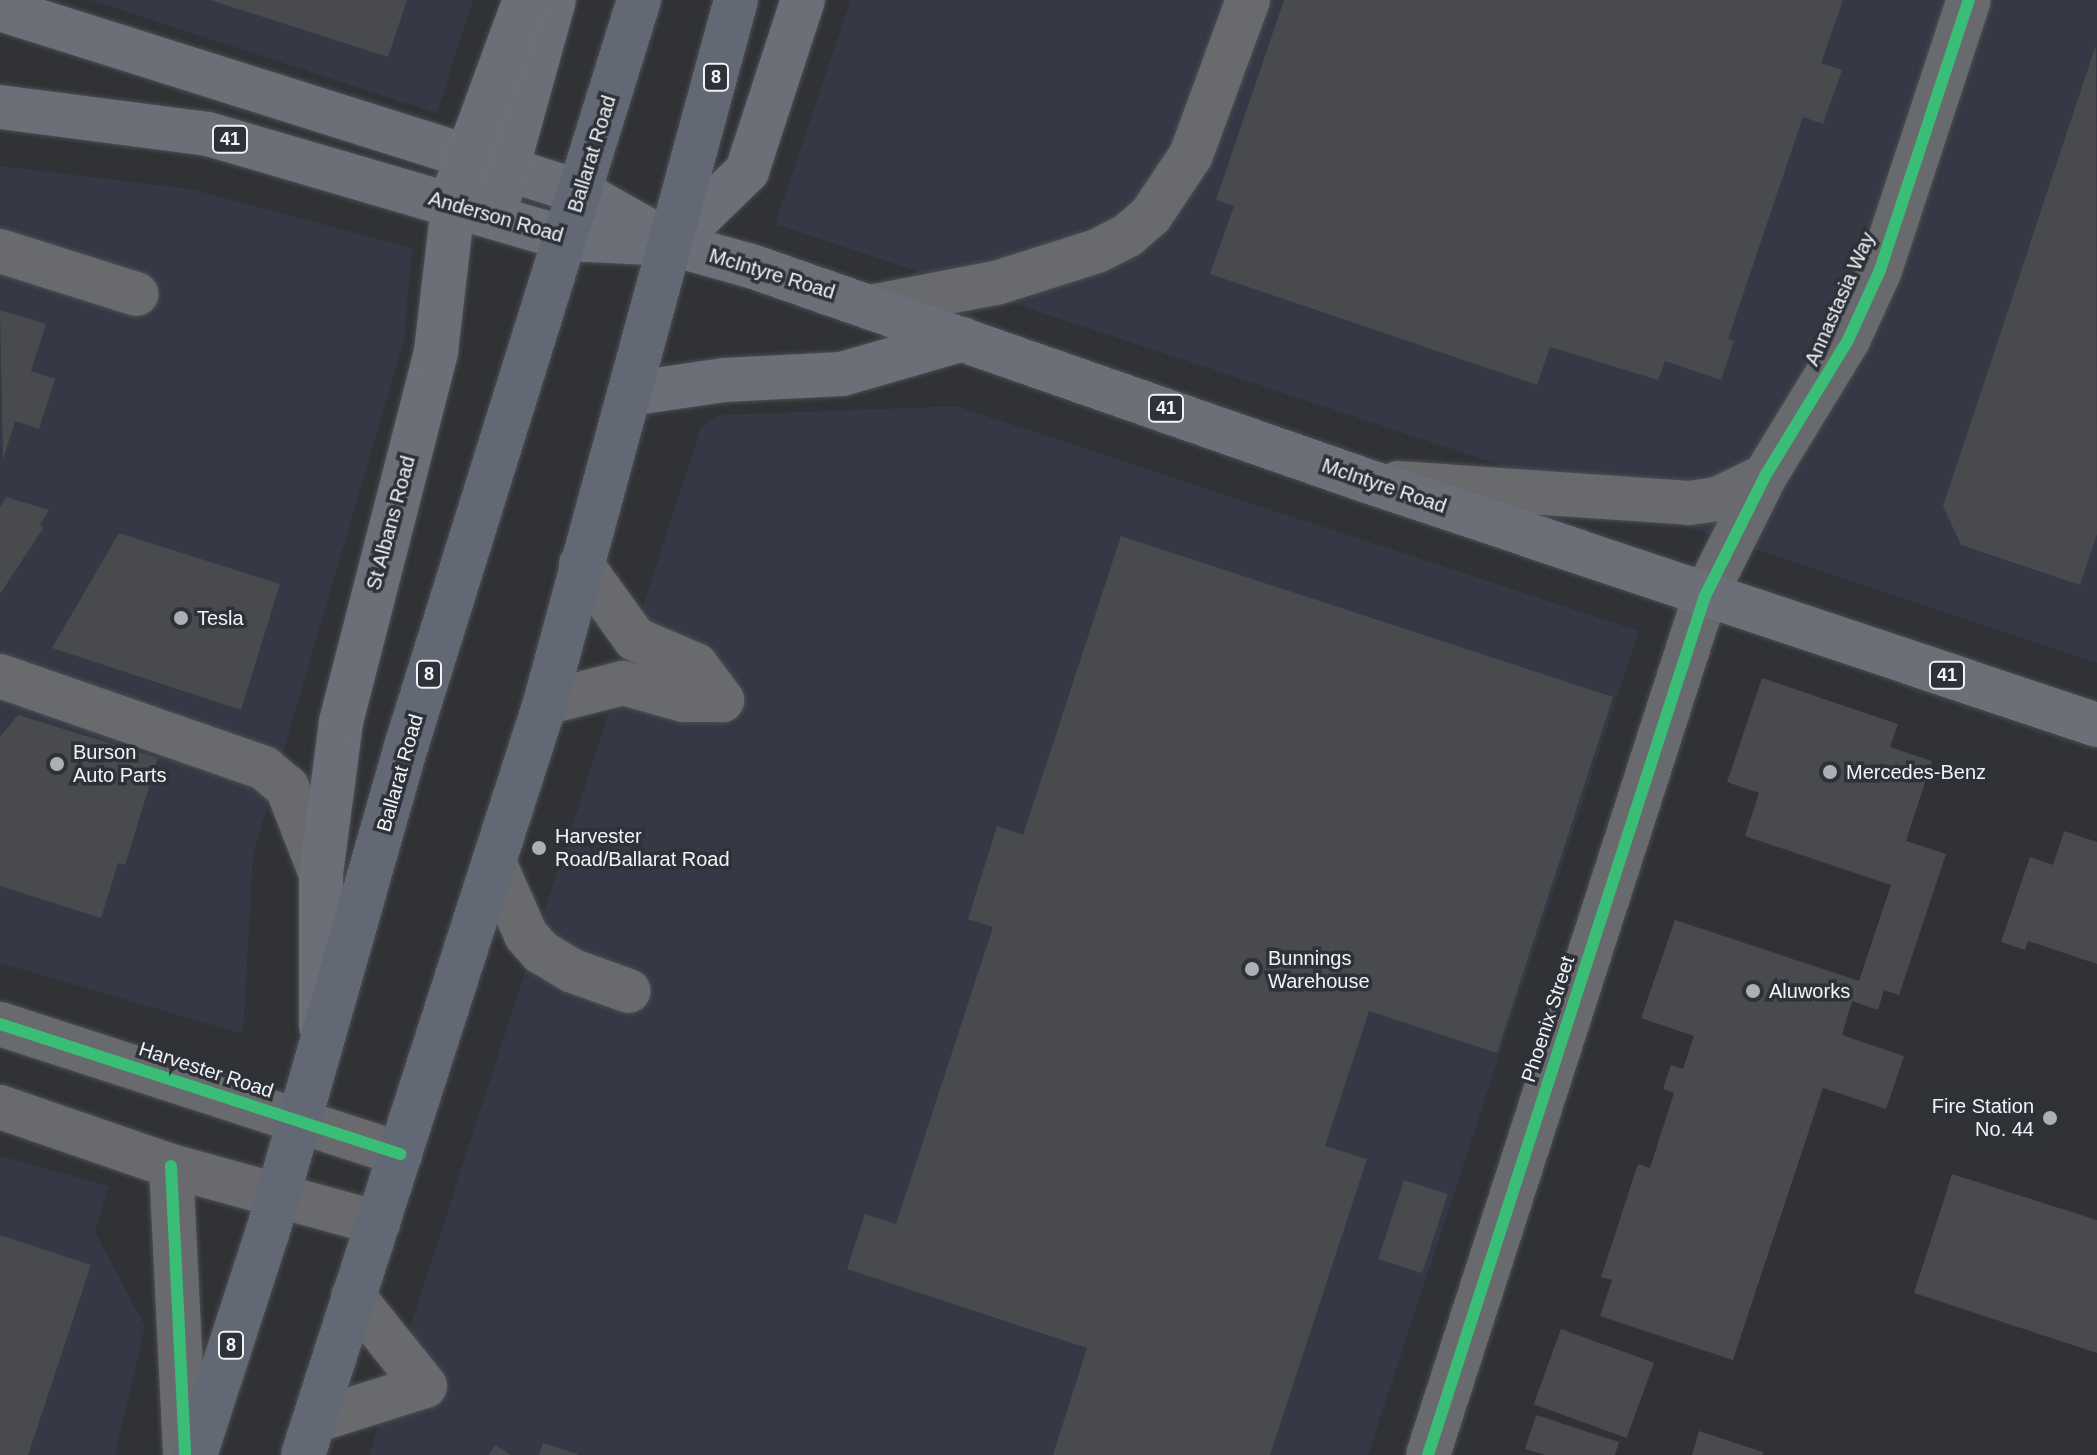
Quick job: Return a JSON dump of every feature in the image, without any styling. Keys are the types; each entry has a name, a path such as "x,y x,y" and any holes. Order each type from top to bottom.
{"highway":[{"name":"Ballarat Road","path":"195,1455 321,1058 405,750 639,0"},
{"name":"8","path":"309,1438 545,703 736,0"}],"main road":[{"name":"St Albans Road","path":"321,1058 321,874 334,763 352,674 473,210 466,157 525,0"},
{"name":"St Albans Road","path":"473,210 508,170 554,0"},
{"path":"672,244 747,171 803,0"},
{"name":"41","path":"0,9 580,192 672,244"},
{"name":"Anderson Road","path":"0,107 208,134 566,239 672,244"},
{"name":"McIntyre Road","path":"672,244 875,306 1367,481 2097,725"},
{"path":"629,394 724,380 842,374 963,339"}],"street":[{"path":"875,306 996,283 1097,251 1128,235 1151,215 1191,155 1248,0"},
{"name":"Annastasia Way","path":"1705,596 1765,476 1841,352 1880,270 1969,0"},
{"path":"0,251 136,294"},
{"path":"1367,481 1689,503 1717,499 1765,476"},
{"path":"545,703 623,683 684,700 722,700 696,665 635,639 581,564"},
{"name":"Phoenix Street","path":"1428,1455 1705,596"},
{"path":"0,676 280,778 294,801 321,874"},
{"path":"494,862 524,930 541,952 573,971 629,991"},
{"name":"Harvester Road","path":"0,1024 400,1154"},
{"path":"0,1107 171,1166 378,1223"},
{"path":"171,1166 185,1455"},
{"path":"309,1438 425,1386 353,1296"}],"shaded area":[{"path":"90,0 473,0 437,113"},
{"path":"851,0 2097,0 2097,663 775,224"},
{"path":"0,166 190,189 412,248 404,340 253,855 243,1034 0,963"},
{"path":"956,406 1639,631 1368,1455 369,1455 701,427 721,415"},
{"path":"0,1156 109,1186 95,1232 145,1326 115,1455 0,1455"}],"building":[{"path":"210,0 407,0 388,57"},
{"path":"1284,0 1843,0 1821,63 1842,70 1823,124 1803,117 1728,339 1734,341 1721,380 1665,361 1658,380 1550,347 1537,385 1210,274 1234,206 1216,200"},
{"path":"2096,45 2097,534 2080,585 1961,545 1943,506"},
{"path":"0,310 46,324 31,371 55,379 39,429 15,421 3,460"},
{"path":"6,497 49,510 40,525 44,527 0,594 0,507"},
{"path":"119,533 280,584 241,710 52,648"},
{"name":"Bunnings Warehouse","path":"1121,536 1613,697 1497,1053 1369,1011 1325,1146 1367,1159 1270,1455 1053,1455 1087,1348 847,1269 865,1214 896,1224 993,927 968,919 997,826 1023,835"},
{"path":"1762,678 1898,724 1890,747 1932,761 1906,841 1946,854 1899,995 1884,990 1878,1010 1852,1001 1842,1035 1904,1056 1886,1109 1823,1088 1733,1360 1600,1316 1612,1280 1601,1277 1638,1164 1650,1168 1674,1093 1663,1089 1671,1065 1683,1069 1694,1036 1641,1018 1675,920 1859,981 1891,885 1745,836 1759,793 1727,782"},
{"path":"18,715 158,758 125,865 118,863 101,918 0,886 0,737"},
{"path":"2064,831 2097,842 2097,964 2028,941 2025,950 2001,942 2030,857 2053,865"},
{"path":"1952,1174 2097,1220 2097,1353 1914,1293"},
{"path":"1404,1180 1448,1194 1422,1273 1378,1259"},
{"path":"0,1235 91,1265 28,1455 0,1455"},
{"path":"1561,1329 1654,1363 1627,1438 1534,1404"},
{"path":"1536,1415 1619,1442 1615,1455 1545,1455 1525,1449"},
{"path":"1699,1431 1763,1452 1762,1455 1692,1455"},
{"path":"543,1443 577,1454 577,1455 539,1455"},
{"path":"495,1445 511,1455 489,1455"}],"cycle path":[{"path":"1428,1455 1705,596 1765,476 1848,340 1880,270 1969,0"},
{"path":"0,1024 400,1154"},
{"path":"171,1166 185,1455"}],"place":[{"name":"Tesla","path":"181,618"},
{"name":"Burson Auto Parts","path":"57,764"},
{"name":"Mercedes-Benz","path":"1830,772"},
{"name":"Harvester Road/Ballarat Road","path":"539,848"},
{"name":"Bunnings Warehouse","path":"1252,969"},
{"name":"Aluworks","path":"1753,991"},
{"name":"Fire Station No. 44","path":"2050,1118"}]}
